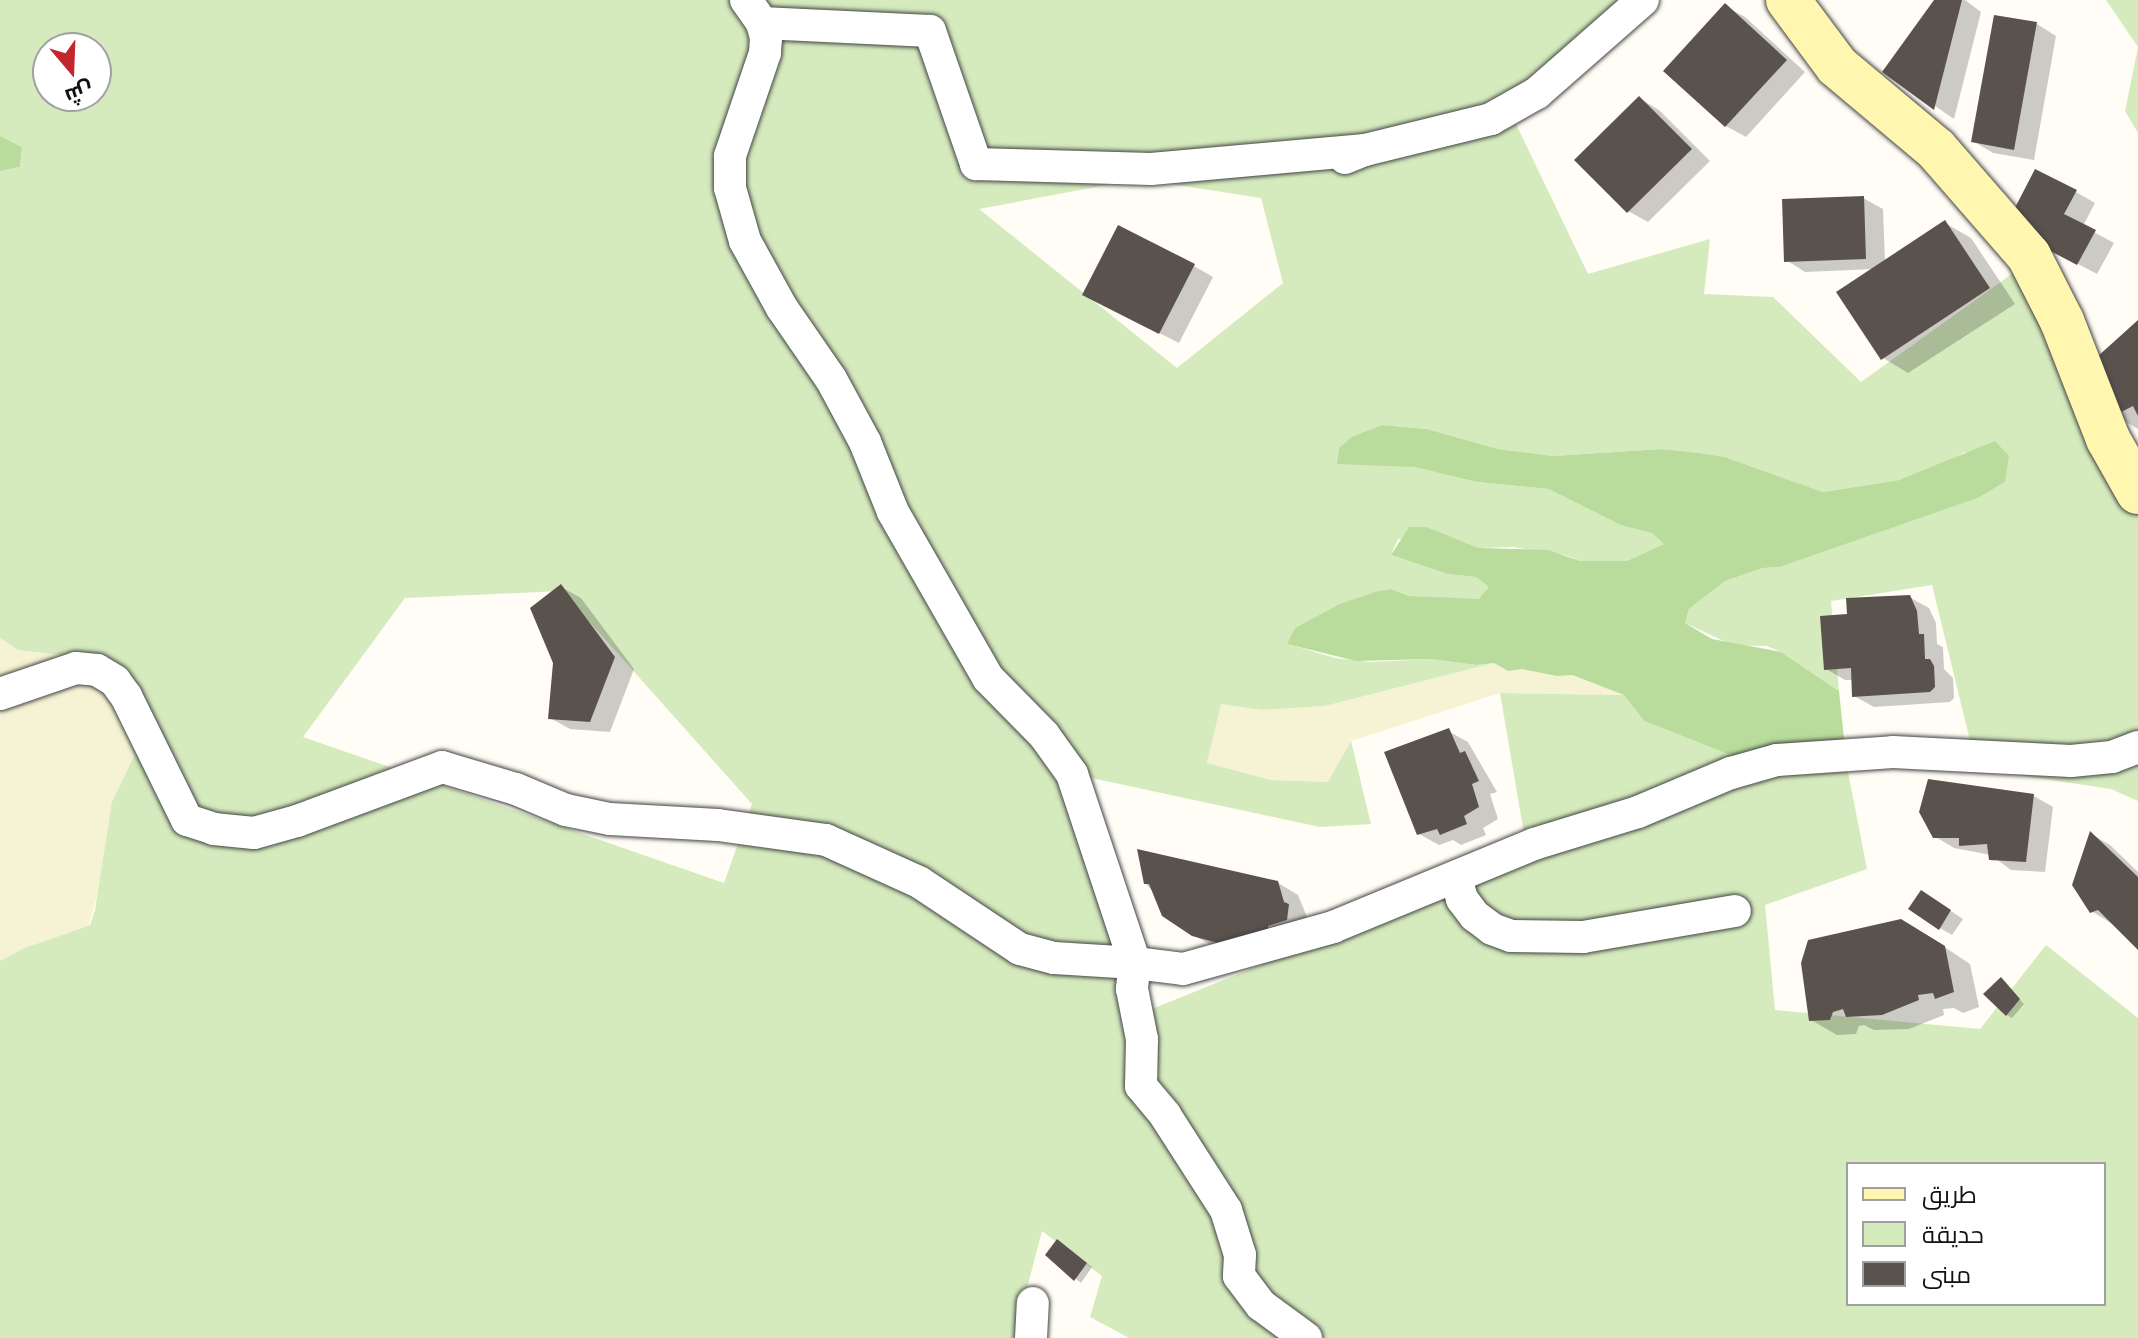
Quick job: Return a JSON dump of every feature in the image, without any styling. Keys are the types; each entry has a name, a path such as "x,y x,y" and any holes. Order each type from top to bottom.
{"street":[{"path":"1293,176 1365,150 1491,119 1537,93 1643,0"},
{"path":"1788,0 1837,66 1936,149 2029,256 2062,321 2108,439 2138,492"},
{"path":"1306,1338 1261,1305 1239,1276 1240,1255 1226,1210 1165,1115 1141,1086 1142,1039 1132,989 1135,963 1072,774 1044,735 988,678 893,512 865,442 831,379 782,308 745,241 730,188 730,156 765,53 754,11 930,31 976,164 1151,169 1365,150"},
{"path":"0,694 76,668 97,670 115,681 126,696 187,820 214,829 254,833 297,821 442,767 516,789 566,810 610,819 690,822 826,840 919,882 1020,949 1054,958 1183,969 1333,927 1534,844 1638,812 1731,773 1777,760 1893,752 2071,761 2112,757 2138,747"},
{"path":"1456,877 1462,899 1475,916 1492,929 1511,936 1583,937 1735,911"},
{"path":"1031,1338 1033,1303"}],"shaded area":[{"path":"0,638 18,650 88,658 138,748 89,925 22,949 0,961"},
{"path":"1494,663 1508,671 1522,668 1557,676 1571,675 1624,695 1500,693 1351,741 1329,782 1271,780 1207,763 1221,703 1262,710 1325,706"}],"green space":[{"path":"0,0 1658,0 1515,122 1588,274 1710,239 1704,294 1773,297 1861,382 2016,271 2138,449 2138,801 2111,789 1977,769 1932,585 1831,601 1839,691 1781,652 1767,646 1732,645 1685,623 1689,609 1725,581 1763,568 1780,567 1978,498 2005,482 1965,452 1936,468 1899,480 1823,492 1725,457 1700,453 1662,449 1553,456 1498,449 1427,429 1382,425 1350,462 1414,467 1477,482 1549,489 1652,533 1665,544 1627,561 1580,561 1565,555 1513,547 1479,548 1461,541 1398,539 1391,555 1446,574 1476,577 1490,587 1479,600 1409,596 1391,589 1295,628 1288,644 1335,658 1371,662 1430,659 1476,665 1494,663 1325,706 1262,710 1221,704 1207,763 1271,780 1328,782 1351,741 1371,824 1320,827 1087,777 1142,1013 1528,857 1500,693 1624,695 1644,721 1728,754 1847,767 1867,869 1765,905 1775,1010 1980,1029 2046,945 2138,1018 2138,1338 1129,1338 1090,1317 1102,1276 1042,1231 1014,1338 0,1338 0,961 22,949 90,925 112,802 138,748 88,658 18,650 0,638 0,171 20,167 22,147 0,136","holes":["1138,179 1261,198 1283,283 1177,368 979,209","562,591 752,804 724,883 303,737 405,598"]},
{"path":"2106,0 2138,0 2138,47"},
{"path":"2138,47 2138,133 2125,111"},
{"path":"0,136 22,147 20,167 0,171"},
{"path":"1382,425 1427,429 1498,449 1553,456 1662,449 1700,453 1725,457 1823,492 1899,480 1995,441 2009,456 2005,482 1978,498 1780,567 1763,568 1725,581 1689,609 1685,623 1712,639 1781,652 1839,691 1847,767 1745,759 1728,754 1644,721 1624,695 1572,675 1557,676 1522,669 1508,671 1494,663 1476,665 1430,659 1356,661 1287,644 1295,628 1340,604 1375,592 1391,589 1409,596 1479,599 1489,587 1476,577 1447,574 1391,555 1409,527 1426,527 1479,548 1548,550 1580,561 1627,561 1664,544 1652,533 1621,525 1549,489 1477,482 1414,467 1337,464 1339,448 1352,437"}],"building":[{"path":"1934,0 1962,0 1934,110 1882,72"},
{"path":"1725,3 1787,60 1725,127 1663,71"},
{"path":"1994,15 2037,22 2014,150 1971,142"},
{"path":"1639,96 1692,149 1627,213 1574,160"},
{"path":"2035,169 2077,190 2064,214 2096,230 2077,265 2005,227"},
{"path":"1864,196 1866,259 1784,262 1782,199"},
{"path":"1945,220 1990,288 1881,360 1836,292"},
{"path":"1118,225 1195,264 1159,334 1082,295"},
{"path":"2138,320 2138,416 2133,406 2113,416 2087,366"},
{"path":"561,584 615,657 590,722 548,719 553,663 530,608"},
{"path":"1910,595 1917,611 1919,634 1924,634 1925,659 1930,659 1934,666 1935,687 1930,692 1852,697 1851,668 1824,670 1820,616 1847,614 1846,598"},
{"path":"1449,728 1460,753 1465,751 1479,781 1472,784 1479,807 1464,816 1467,824 1440,835 1437,829 1417,835 1384,752"},
{"path":"1928,779 2034,794 2026,862 1989,860 1987,844 1959,846 1959,838 1933,838 1919,812"},
{"path":"2090,831 2138,877 2138,950 2098,910 2090,913 2072,885"},
{"path":"1137,849 1278,881 1284,902 1289,904 1287,920 1268,926 1268,936 1229,946 1192,936 1162,916 1149,884 1144,884"},
{"path":"1921,890 1951,910 1939,930 1908,909"},
{"path":"1901,919 1945,946 1954,992 1935,999 1933,993 1918,995 1919,1000 1882,1015 1846,1017 1843,1009 1833,1012 1830,1020 1809,1021 1801,963 1808,940"},
{"path":"2001,977 2020,999 2006,1016 1983,994"},
{"path":"1057,1239 1087,1263 1074,1281 1045,1255"}]}
